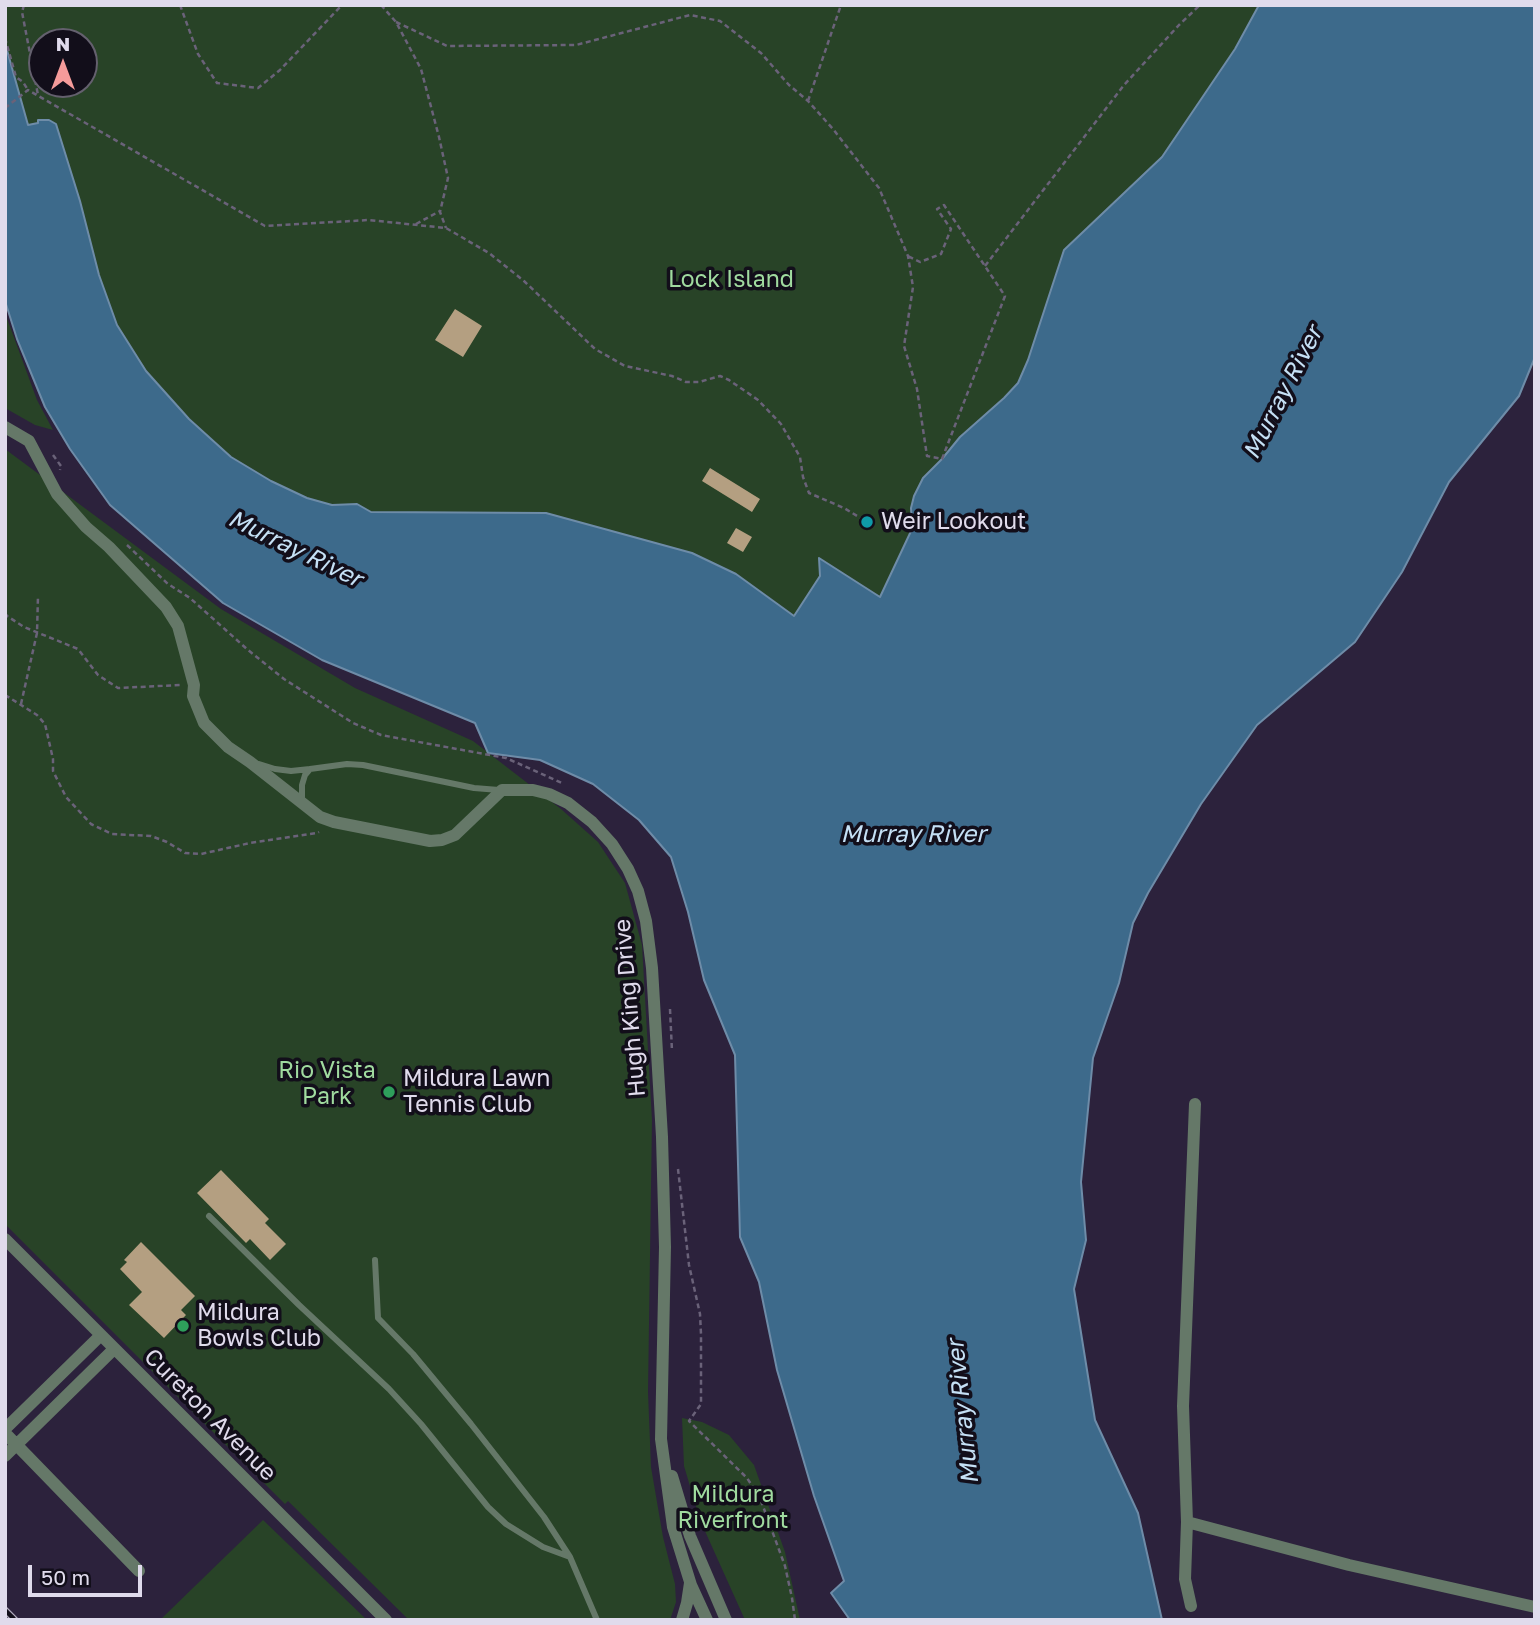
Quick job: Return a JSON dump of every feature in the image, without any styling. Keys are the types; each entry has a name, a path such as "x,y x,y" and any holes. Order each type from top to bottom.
{"street":[{"path":"5,426 29,441 57,494 166,607 178,626 194,685 193,696 204,723 228,747 302,804 320,817 334,822 430,841 455,835 502,790"},
{"name":"Hugh King Drive","path":"502,790 533,790 549,794 568,803 592,822 612,844 628,869 638,891 646,921 653,981 665,1201 661,1439 673,1527 690,1582 707,1620"},
{"path":"1191,1606 1185,1579 1187,1522 1183,1406 1195,1104"},
{"name":"Cureton Avenue","path":"5,1239 386,1620"},
{"path":"101,1335 5,1431 139,1571"},
{"path":"5,1456 114,1349"},
{"name":"Hugh King Drive","path":"661,1439 691,1536 726,1620"},
{"path":"1187,1522 1349,1565 1535,1607"},
{"path":"682,1620 690,1582"}],"lane":[{"path":"250,762 291,771 347,764 363,765 474,788 502,790"},
{"path":"302,804 302,785 310,769"},
{"path":"209,1216 299,1306 389,1389 488,1507 506,1524 543,1548 570,1557"},
{"path":"374,1260 378,1318 413,1354 544,1517 570,1557 597,1620"},
{"path":"68,1367 82,1380"}],"path":[{"path":"24,5 22,12 28,44"},
{"path":"180,5 198,54 217,83 258,88 280,70 342,5"},
{"path":"382,5 396,22 421,69 448,178 440,211 446,228"},
{"path":"808,101 841,5"},
{"path":"985,266 1124,85 1200,5"},
{"path":"396,22 447,46 576,45 690,15 720,21 761,53 833,129 878,188 908,256 913,287 904,346 917,389 927,456 942,458 1005,296 944,205 937,209 951,229 941,254 920,262 908,256"},
{"path":"5,38 16,77 28,90 5,108"},
{"path":"41,98 265,226 369,220 446,228 489,253 524,281 595,349 625,366 672,376 686,382 699,382 720,376 758,400 782,424 800,457 809,493 844,508 867,522"},
{"path":"416,224 440,211"},
{"path":"51,451 61,466 60,471"},
{"path":"122,541 275,672 353,723 381,734 506,758 568,786"},
{"path":"21,704 37,633 38,596"},
{"path":"5,612 24,627 78,649 99,675 118,688 194,685"},
{"path":"5,695 37,715 45,724 53,771 66,797 91,824 112,834 151,836 185,853 201,854 317,833 334,822"},
{"path":"668,1000 672,1051"},
{"path":"678,1166 689,1265 700,1314 701,1334 701,1404 689,1420 747,1478 760,1498 785,1566 795,1620"}],"green space":[{"name":"Lock Island","path":"5,5 1259,5 1235,49 1162,157 1064,250 1018,383 923,478 911,508 912,529 880,597 819,559 820,576 795,616 736,574 692,553 546,513 371,512 357,504 332,505 307,498 271,481 231,457 189,419 146,371 117,325 99,275 56,124 39,120 39,123 28,126 5,43"},
{"path":"5,313 37,400 53,430 35,425 5,408"},
{"name":"Rio Vista Park","path":"5,449 221,609 355,688 473,741 561,809 598,842 625,883 642,945 652,1120 648,1392 651,1467 663,1537 675,1584 676,1602 670,1620 409,1620 288,1501 285,1504 5,1224"},
{"name":"Mildura Riverfront","path":"682,1418 702,1422 729,1435 754,1465 785,1552 800,1620 745,1620 700,1520 684,1466"},
{"path":"263,1520 367,1620 160,1620"}],"water":[{"name":"Murray River","path":"1259,5 1535,5 1535,357 1519,396 1449,482 1402,572 1355,642 1257,725 1201,804 1133,923 1119,983 1093,1058 1081,1182 1086,1240 1074,1289 1095,1420 1138,1513 1162,1620 850,1620 831,1593 844,1581 814,1496 777,1370 759,1282 740,1237 735,1055 704,980 688,912 671,857 639,820 593,784 540,760 488,753 475,723 322,660 223,603 110,505 70,449 45,407 17,339 5,301 5,43 28,125 38,123 38,120 49,120 56,124 99,275 117,325 146,371 189,419 231,457 271,481 307,498 332,505 357,504 371,512 546,513 692,553 736,574 794,616 820,576 819,558 880,597 912,529 911,508 923,478 960,437 1018,383 1064,250 1162,157 1235,49"}],"building":[{"path":"455,309 482,326 463,357 435,340"},
{"path":"710,468 760,499 752,512 702,481"},
{"path":"736,528 752,537 743,552 727,543"},
{"path":"221,1170 269,1219 265,1223 286,1244 270,1260 250,1239 246,1243 197,1193"},
{"path":"141,1242 195,1296 181,1310 186,1315 164,1338 129,1305 142,1292 120,1269 127,1262 124,1260"}],"railway":[{"path":"5,1610 15,1620"}],"place":[{"name":"Weir Lookout","path":"867,522"},
{"name":"Mildura Lawn Tennis Club","path":"389,1092"},
{"name":"Mildura Bowls Club","path":"183,1326"}]}
